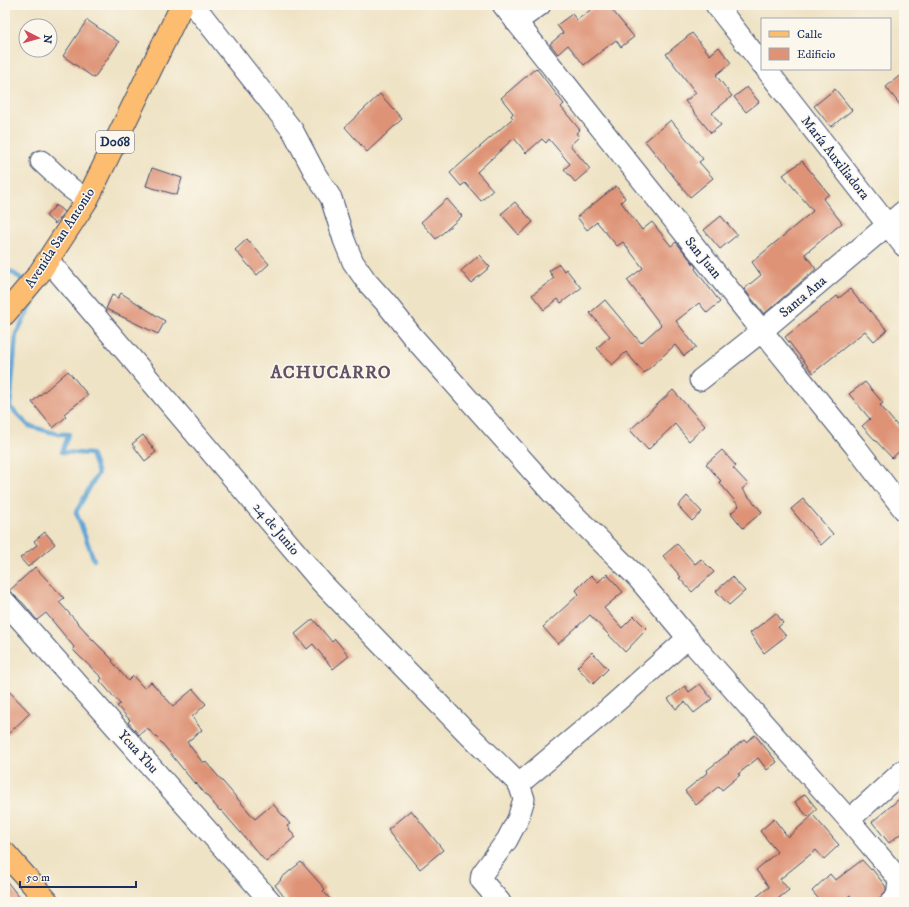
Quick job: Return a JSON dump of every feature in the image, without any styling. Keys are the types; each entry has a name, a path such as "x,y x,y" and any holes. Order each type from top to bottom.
{"main road":[{"name":"Avenida San Antonio","path":"5,314 37,275 87,200 182,5"},
{"path":"5,853 48,902"}],"street":[{"path":"194,5 293,131 316,175 331,198 344,240 353,262 366,282 385,302 439,367 552,493 637,577 688,638 849,820 899,879 897,897 891,902"},
{"name":"San Juan","path":"503,5 855,446 904,510"},
{"path":"516,22 540,5"},
{"path":"716,5 761,63"},
{"name":"María Auxiliadora","path":"767,70 904,246"},
{"path":"41,161 69,187 87,200"},
{"name":"Santa Ana","path":"700,380 762,331 904,211"},
{"name":"24 de Junio","path":"37,275 322,583 466,734 519,784"},
{"name":"Ycua Ybu","path":"5,602 272,902"},
{"path":"500,902 481,880 481,877 507,840 518,819 524,799 519,784 606,711 688,638"},
{"path":"849,820 904,770"}],"building":[{"path":"597,5 608,5 634,37 621,47 616,40 584,65 568,45 558,54 550,44 563,33 557,25 572,14 577,20"},
{"path":"87,20 119,42 94,78 63,56"},
{"path":"692,33 710,55 719,47 731,63 716,75 732,96 712,113 721,125 711,133 685,101 696,93 666,54"},
{"path":"536,68 564,104 561,107 580,130 576,133 579,137 570,145 590,169 575,182 564,169 570,164 549,139 546,143 542,139 526,153 514,138 477,172 493,190 481,201 465,183 461,186 450,173 513,118 511,116 513,113 501,98"},
{"path":"904,72 904,110 886,87"},
{"path":"747,87 759,102 746,112 734,97"},
{"path":"835,89 852,110 831,127 814,106"},
{"path":"380,94 402,119 367,152 345,127"},
{"path":"671,120 703,159 699,162 713,178 690,197 645,141"},
{"path":"802,161 829,194 823,199 842,223 805,254 816,269 764,314 744,289 761,275 752,262 813,211 783,175"},
{"path":"152,168 182,178 177,195 146,186"},
{"path":"616,186 625,198 621,202 642,230 652,222 671,246 676,242 696,267 695,269 720,302 707,313 699,303 676,321 696,347 684,356 675,345 644,373 626,352 612,365 597,348 610,336 590,313 605,300 641,343 661,325 627,280 643,268 623,242 617,246 597,222 587,230 577,217"},
{"path":"447,199 462,216 436,239 421,222"},
{"path":"515,202 533,222 519,235 501,214"},
{"path":"56,205 64,212 55,224 46,216"},
{"path":"721,216 737,235 720,249 704,230"},
{"path":"247,239 269,264 257,275 235,250"},
{"path":"479,255 490,267 471,283 461,271"},
{"path":"559,264 564,271 566,269 581,288 561,303 558,299 544,310 532,295 554,278 549,271"},
{"path":"850,289 861,303 862,302 887,330 874,341 865,331 813,373 785,337 837,296 839,298"},
{"path":"121,293 165,321 158,334 106,309 112,295 118,298"},
{"path":"68,371 88,395 64,414 66,417 53,428 32,402"},
{"path":"865,382 883,403 880,405 904,434 904,447 892,458 862,426 870,419 849,394"},
{"path":"673,390 705,426 689,441 675,424 648,450 630,430"},
{"path":"143,435 156,452 145,461 132,444"},
{"path":"722,450 736,466 733,468 748,484 742,489 762,512 743,528 731,513 739,506 719,482 721,481 706,464"},
{"path":"687,496 702,512 692,521 678,506"},
{"path":"803,499 833,534 821,545 791,509"},
{"path":"45,532 55,544 28,567 20,558 37,545 34,541"},
{"path":"677,544 695,564 701,559 714,572 692,592 679,578 681,577 663,556"},
{"path":"35,567 64,598 59,602 86,633 113,660 112,661 128,681 133,676 144,688 151,682 173,706 193,689 206,704 192,717 202,730 187,742 203,763 205,761 255,819 273,804 290,824 287,826 295,837 266,862 221,810 220,811 196,783 195,784 161,742 147,728 139,735 128,722 130,720 117,706 120,704 100,681 102,678 75,652 73,649 74,647 46,613 37,620 23,603 9,591"},
{"path":"607,574 623,592 604,608 622,628 634,616 647,629 625,652 590,615 558,644 543,627 579,594 576,590 591,575 598,582"},
{"path":"732,577 745,591 729,605 716,591"},
{"path":"776,613 783,623 778,627 786,636 764,653 750,633"},
{"path":"313,619 332,642 335,639 349,656 333,669 313,644 307,649 295,634"},
{"path":"592,652 608,669 593,684 577,667"},
{"path":"700,684 712,699 694,713 685,702 676,709 668,699 685,686 689,692"},
{"path":"5,687 30,713 5,737"},
{"path":"755,735 777,762 767,770 758,758 738,774 740,775 722,790 719,786 696,805 685,791 708,772 707,770 729,753 728,752 744,740 746,742"},
{"path":"805,794 817,809 808,817 795,802"},
{"path":"904,795 904,831 889,843 872,822"},
{"path":"411,810 443,850 420,869 388,829"},
{"path":"813,815 839,845 824,859 816,850 780,879 789,890 774,902 750,902 769,887 756,870 777,852 760,831 774,819 788,837"},
{"path":"862,860 871,870 872,869 886,887 886,891 880,898 879,902 856,902 850,895 841,902 821,902 812,891 830,874 835,880"},
{"path":"301,862 325,889 323,891 333,902 288,902 275,885"},
{"path":"5,879 23,902 5,902"}],"waterway":[{"path":"5,268 25,281"},
{"path":"34,288 39,292 16,334 10,407 29,426 58,434 69,434 62,452 91,454 98,473 76,512 94,560"}],"district":[{"name":"ACHUCARRO","path":"331,373"}]}
